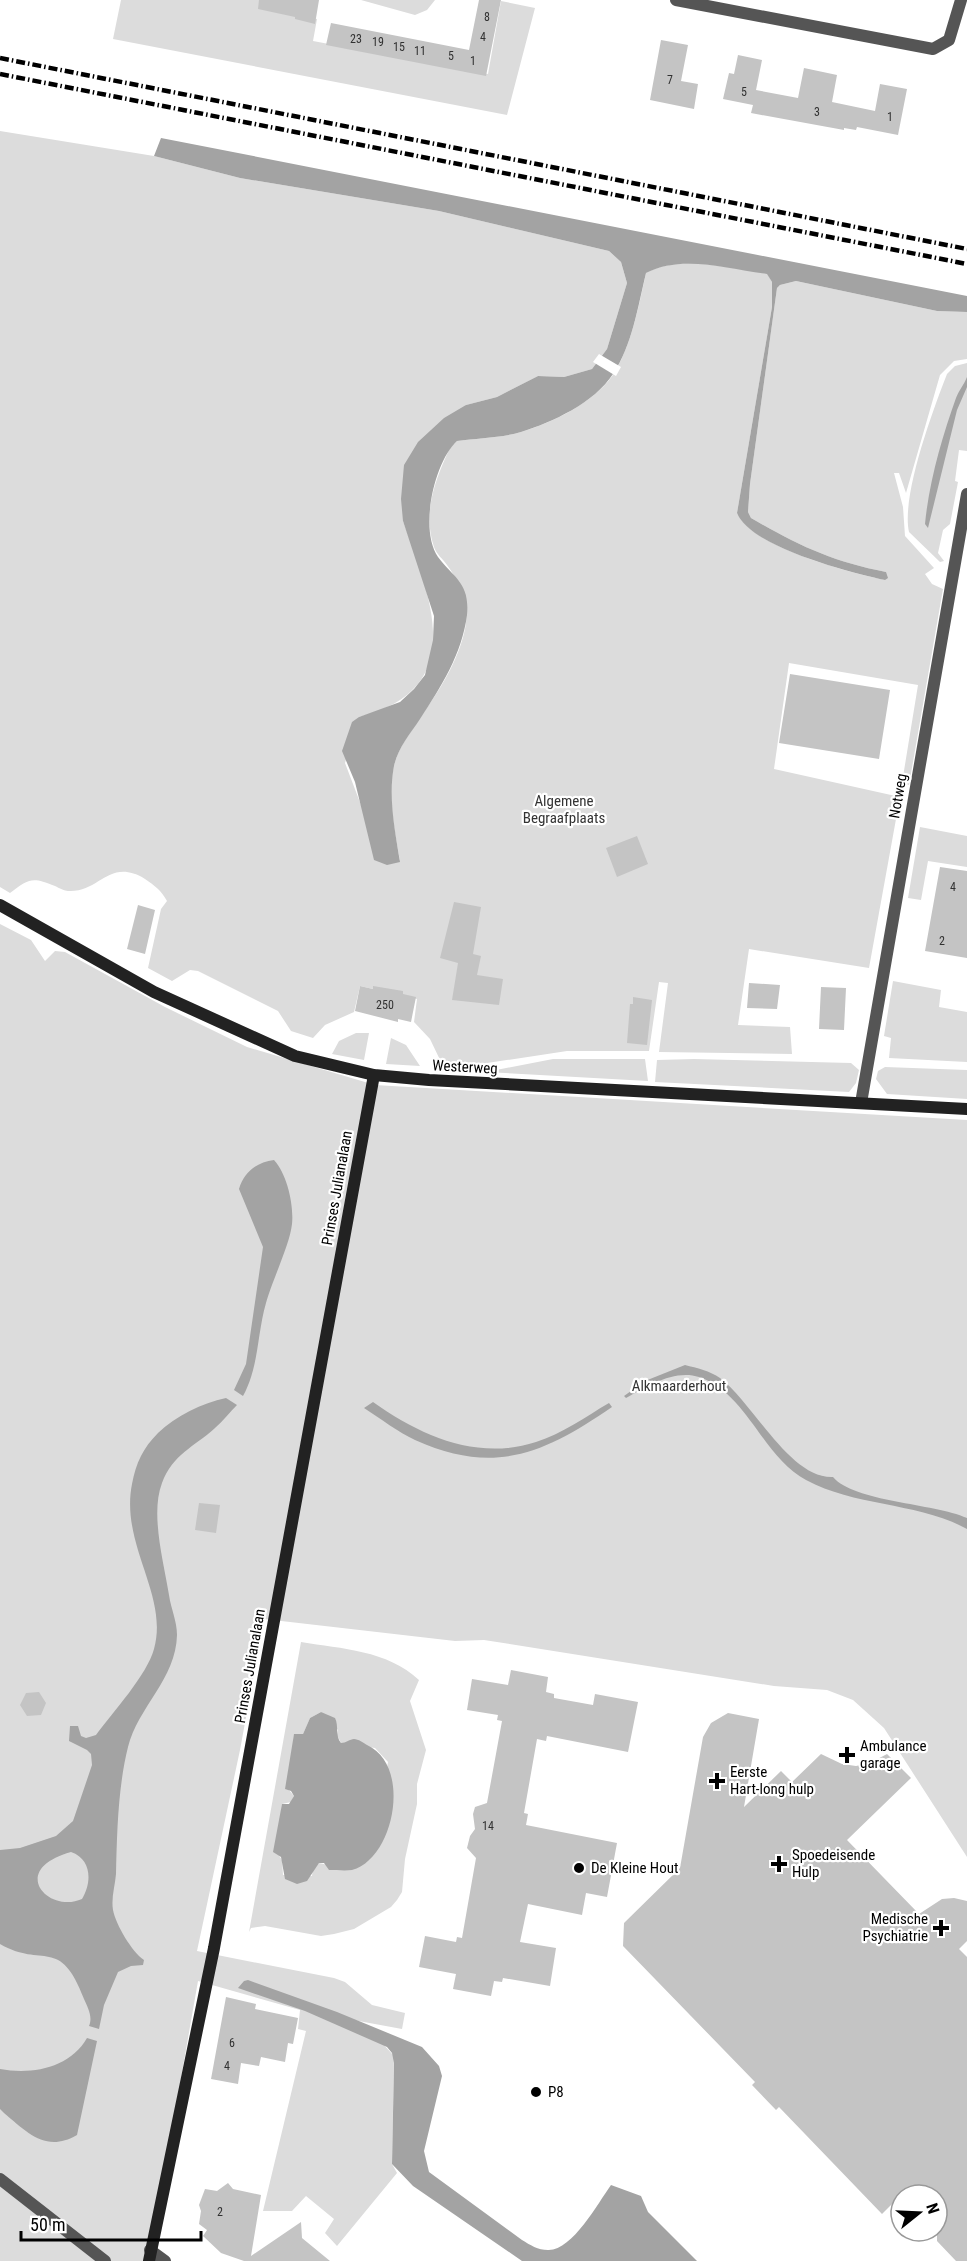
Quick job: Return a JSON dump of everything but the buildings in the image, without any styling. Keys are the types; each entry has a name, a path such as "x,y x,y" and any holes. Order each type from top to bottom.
{"street":[{"path":"676,0 933,49 950,40 961,0"},
{"name":"Notweg","path":"861,1103 967,494"},
{"name":"Westerweg","path":"0,905 154,992 284,1051 316,1062 374,1075 429,1080 967,1109"},
{"name":"Prinses Julianalaan","path":"149,2255 216,1936 374,1075"},
{"path":"0,2178 105,2261"},
{"path":"149,2255 165,2261"}],"green space":[{"path":"121,0 284,0 282,12 317,19 313,41 488,74 501,1 535,8 507,115 113,39"},
{"path":"361,0 435,0 427,10 415,15"},
{"name":"Algemene Begraafplaats","path":"0,131 154,156 240,178 439,211 609,251 621,262 627,283 607,349 592,369 564,377 538,376 497,397 466,405 403,521 424,581 431,610 433,638 429,663 417,686 394,704 359,717 345,763 361,805 400,861 391,790 394,766 405,741 453,665 462,641 466,621 465,604 460,587 435,550 429,521 432,495 451,446 457,441 505,436 534,428 587,401 608,381 622,359 634,323 646,273 675,264 705,264 767,273 772,282 772,307 737,513 746,525 761,537 781,547 827,565 885,580 886,572 832,558 751,518 748,512 777,288 796,281 937,311 967,312 967,359 954,361 940,375 906,493 899,473 894,473 903,507 905,536 934,568 925,574 932,584 943,589 909,785 902,783 918,685 789,663 774,769 900,797 869,968 749,949 738,1025 790,1027 792,1054 659,1052 668,983 659,982 649,1051 567,1051 474,1065 442,1064 430,1039 414,1022 417,999 360,986 354,1012 325,1025 313,1038 291,1031 278,1011 198,971 190,970 172,981 148,968 161,909 167,901 157,888 133,873 113,874 79,890 67,891 36,880 22,884 10,893 0,887"},
{"path":"967,363 967,451 959,450 955,481 958,482 950,524 943,530 938,553 944,561 940,562 909,532 910,497 920,453 947,374 955,366"},
{"path":"920,827 967,836 967,867 928,861 921,900 908,898"},
{"name":"Alkmaarderhout","path":"0,924 31,940 45,961 55,951 65,952 165,1007 247,1047 375,1085 967,1120 967,1857 884,1728 853,1700 827,1690 774,1686 484,1640 455,1641 264,1619 240,1750 197,1951 334,1978 345,1982 372,2005 405,2013 402,2029 310,2012 383,2044 394,2056 392,2164 397,2173 337,2246 325,2233 334,2219 306,2196 292,2211 263,2211 306,2031 298,2029 300,2010 198,1981 149,2261 0,2261"},
{"path":"893,981 941,990 939,1007 967,1012 967,1062 889,1058 891,1038 884,1036"},
{"path":"356,1033 369,1033 364,1060 332,1054 339,1041"},
{"path":"391,1038 406,1045 420,1066 386,1064"},
{"path":"553,1059 645,1059 648,1081 486,1072"},
{"path":"657,1060 851,1063 859,1070 856,1083 849,1092 655,1082"},
{"path":"885,1067 967,1070 967,1099 887,1094 876,1079 878,1071"},
{"path":"301,1642 363,1652 393,1662 419,1680 410,1701 426,1750 417,1784 417,1804 405,1859 402,1892 391,1907 354,1929 321,1936 265,1926 251,1928 249,1932","holes":["321,1712 338,1730 337,1735 341,1743 375,1748 388,1762 370,1859 351,1870 319,1863 313,1868 312,1876 283,1875 282,1860 278,1854 282,1804 291,1802 294,1796 289,1790 294,1735 303,1734 310,1718"]}],"shaded area":[{"path":"161,138 967,296 967,312 937,311 796,281 777,288 748,512 751,518 800,544 832,558 886,572 888,578 885,580 804,557 761,537 746,525 737,513 772,307 772,282 767,274 705,264 675,264 646,273 634,325 620,363 595,394 572,410 533,428 505,436 457,441 442,464 432,497 430,530 432,545 438,557 463,588 466,595 467,615 460,643 449,670 436,695 401,747 394,766 392,802 400,862 387,865 374,860 355,782 342,751 352,722 359,717 400,702 414,689 425,675 433,640 434,616 403,521 401,499 404,465 418,442 444,418 466,405 497,397 538,376 564,377 592,369 607,349 627,283 621,262 609,251 439,211 240,178 154,156"},
{"path":"967,377 967,387 957,410 928,528 925,524 927,508 937,460 956,398"},
{"path":"274,1160 283,1173 289,1190 292,1224 288,1242 266,1303 255,1362 243,1396 234,1390 246,1364 263,1247 239,1189 244,1178 252,1169"},
{"path":"685,1365 720,1378 773,1438 802,1466 817,1474 833,1477 858,1492 967,1518 967,1529 928,1514 825,1489 806,1480 777,1456 730,1396 716,1385 699,1377 680,1375 671,1377 626,1398 624,1396 645,1381"},
{"path":"226,1398 237,1405 207,1435 178,1458 167,1473 159,1495 157,1509 159,1539 177,1635 175,1651 164,1679 140,1719 128,1747 120,1794 116,1874 112,1901 121,1930 130,1945 144,1960 143,1965 131,1966 118,1972 104,2005 99,2029 89,2026 88,2009 67,1967 58,1960 15,1951 0,1944 0,1850 20,1848 56,1836 73,1821 92,1765 91,1754 69,1741 70,1726 78,1726 81,1736 86,1738 96,1735 137,1682 154,1649 157,1629 155,1609 132,1528 130,1506 136,1469 148,1444 165,1427 190,1411","holes":["71,1852 78,1855 88,1872 87,1886 82,1899 69,1902 57,1901 47,1895 40,1888 38,1879 41,1869 52,1860"]},
{"path":"373,1402 430,1435 471,1447 492,1449 514,1447 546,1439 609,1403 612,1407 564,1437 518,1454 495,1458 444,1451 415,1440 364,1408"},
{"path":"321,1712 335,1718 341,1743 352,1739 357,1740 381,1756 390,1771 393,1790 392,1810 388,1830 379,1848 367,1862 352,1870 329,1870 324,1863 319,1863 307,1881 297,1884 285,1879 281,1857 273,1852 282,1804 289,1804 294,1796 291,1791 285,1789 294,1734 303,1734 310,1718"},
{"path":"248,1980 337,2012 422,2047 439,2066 442,2076 424,2151 429,2172 522,2240 544,2250 557,2248 566,2243 584,2225 611,2185 641,2196 648,2212 697,2261 522,2261 413,2186 392,2164 394,2063 392,2053 387,2047 305,2011 238,1988"},
{"path":"87,2038 97,2041 77,2135 56,2142 38,2138 0,2109 0,2069 25,2071 49,2067 71,2056"}],"pier":[{"path":"599,354 621,367 616,376 593,362"}],"railway":[{"path":"0,58 967,249"},
{"path":"0,74 967,264"}],"place":[{"name":"Ambulance garage","path":"847,1755"},
{"name":"Eerste Hart-long hulp","path":"717,1781"},
{"name":"Spoedeisende Hulp","path":"779,1864"},
{"name":"De Kleine Hout","path":"579,1868"},
{"name":"Medische Psychiatrie","path":"941,1928"},
{"name":"P8","path":"536,2092"}]}
